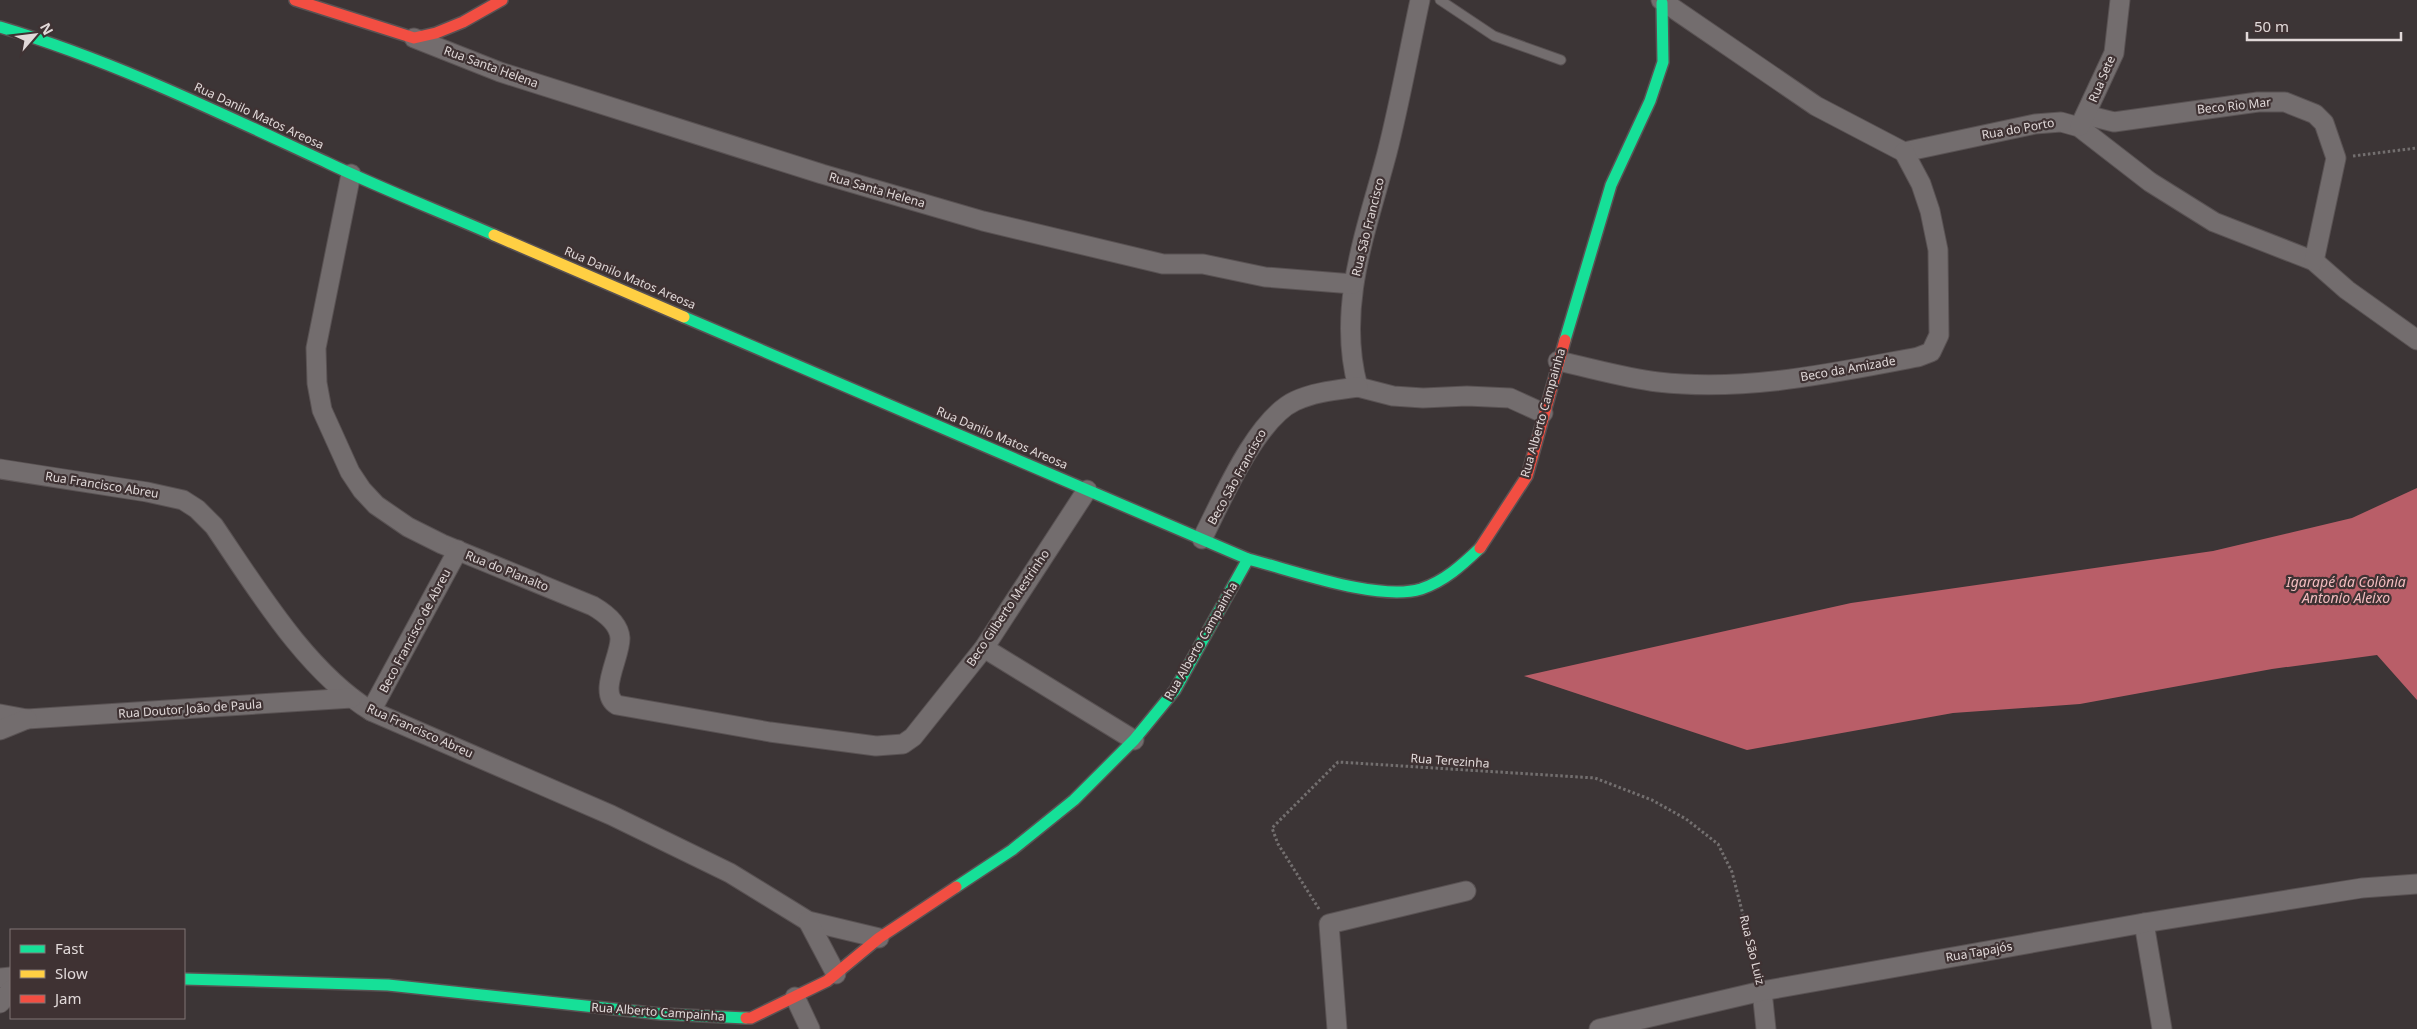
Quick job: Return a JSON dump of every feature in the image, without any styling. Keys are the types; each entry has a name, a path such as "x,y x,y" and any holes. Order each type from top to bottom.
{"street":[{"path":"294,0 414,38 436,33 463,22 502,0"},
{"name":"Rua São Francisco","path":"1358,387 1350,349 1353,284 1357,262 1388,151 1420,0"},
{"name":"Rua Sete","path":"2083,121 2114,53 2120,0"},
{"path":"1662,2 1816,106 1904,152"},
{"name":"Rua Alberto Campainha","path":"185,979 388,985 664,1022 747,1024 836,974 879,938 1012,850 1074,800 1134,740 1175,690 1212,627 1248,559 1360,588 1395,591 1420,589 1452,574 1482,547 1527,476 1558,361 1611,185 1650,101 1663,62 1662,2"},
{"name":"Rua Danilo Matos Areosa","path":"0,27 50,40 136,74 350,174 1248,559"},
{"name":"Rua Santa Helena","path":"414,38 500,72 822,174 983,221 1163,264 1203,264 1265,277 1353,284"},
{"name":"Beco Rio Mar","path":"2083,121 2114,122 2258,102 2285,102 2315,114 2324,123 2336,158"},
{"name":"Rua do Porto","path":"1904,152 2035,124 2083,121 2108,147 2150,182 2214,222 2314,261 2347,290 2417,340"},
{"name":"Beco da Amizade","path":"1558,361 1658,382 1748,385 1813,377 1925,355 1931,352 1939,335 1938,250 1930,211 1921,184 1904,152"},
{"path":"2314,261 2336,158"},
{"name":"Rua do Planalto","path":"350,174 316,348 317,382 322,410 350,472 362,490 376,505 408,527 458,550 593,606 612,620 620,638 609,694 612,703 770,732 876,746 903,744"},
{"path":"1358,387 1392,396 1510,398 1543,413"},
{"name":"Beco São Francisco","path":"1202,540 1249,452 1268,422 1282,409 1306,397 1358,387"},
{"name":"Rua Francisco Abreu","path":"0,469 147,492 183,500 197,509 214,526 248,576 312,660 352,698 372,711 611,815 730,872 808,921 879,938"},
{"name":"Beco Gilberto Mestrinho","path":"903,744 913,737 984,648 1087,490"},
{"name":"Beco Francisco de Abreu","path":"372,711 458,550"},
{"path":"984,648 1134,740"},
{"name":"Rua Doutor João de Paula","path":"0,714 27,720 352,698"},
{"name":"Rua Doutor João de Paula","path":"0,730 27,720"},
{"name":"Rua Tapajós","path":"1599,1029 1762,991 2362,888 2417,884"},
{"path":"1336,1029 1329,924 1466,891"},
{"path":"808,921 836,974"},
{"path":"2144,924 2162,1029"},
{"path":"0,1003 10,991"},
{"name":"Rua São Luiz","path":"1762,991 1766,1029"},
{"path":"794,997 810,1029"}],"lane":[{"path":"1440,0 1494,36 1561,60"}],"path":[{"path":"2336,158 2417,148"},
{"name":"Rua Terezinha","path":"1329,924 1278,844 1272,828 1338,762 1595,778 1652,800 1686,819 1718,844 1732,872"},
{"name":"Rua São Luiz","path":"1732,872 1762,991"}],"water":[{"name":"Igarapé da Colônia Antonio Aleixo","path":"2417,488 2417,700 2377,655 2272,669 2080,704 1953,713 1747,750 1524,676 1851,603 2213,551 2352,518"}],"traffic: fast":[{"path":"1565,340 1611,185 1650,101 1663,62 1662,3"},
{"path":"0,27 84,56 166,89 369,182 494,235"},
{"path":"684,317 1248,559"},
{"path":"956,887 1012,850 1074,800 1134,740 1175,690 1248,559 1335,583 1359,588 1403,592 1421,589 1438,582 1480,548"},
{"path":"185,979 388,985 661,1014 746,1018"}],"traffic: slow":[{"path":"494,235 684,317"}],"traffic: jam":[{"path":"295,0 414,38 436,33 463,22 502,0"},
{"path":"1480,548 1527,476 1565,340"},
{"path":"746,1018 751,1018 827,981 879,938 956,887"}]}
